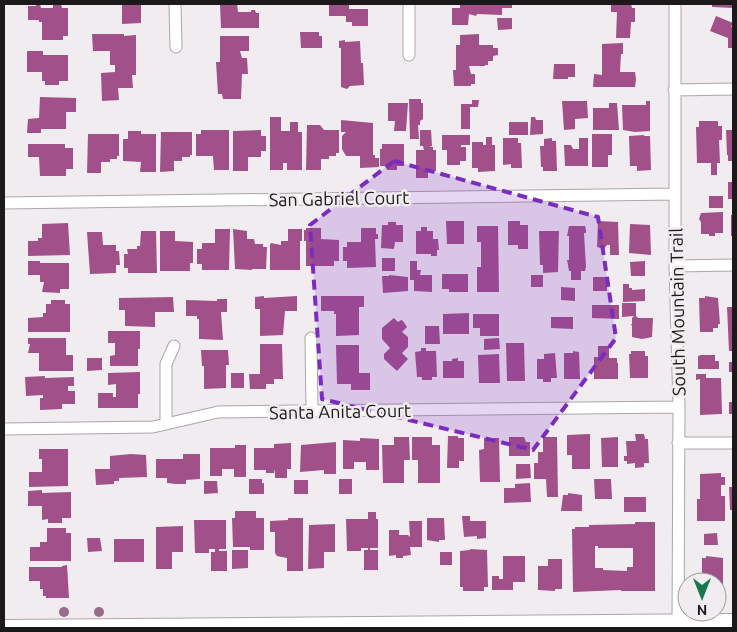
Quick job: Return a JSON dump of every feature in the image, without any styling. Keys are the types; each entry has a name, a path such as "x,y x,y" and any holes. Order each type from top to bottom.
{"street":[{"path":"175,4 176,47"},
{"path":"409,4 409,55"},
{"name":"South Mountain Trail","path":"675,4 675,266 679,406 678,625"},
{"path":"674,90 733,89"},
{"name":"San Gabriel Court","path":"4,203 675,194"},
{"path":"675,266 733,265"},
{"path":"311,338 312,411"},
{"path":"166,423 166,364 174,346"},
{"name":"Santa Anita Court","path":"4,429 153,426 218,412 679,406"},
{"path":"678,443 733,443"},
{"path":"4,627 678,625 733,621"}],"highlighted area":[{"path":"394,161 598,217 616,338 533,450 322,399 310,225"}],"building":[{"path":"36,4 40,4 41,8 53,8 53,4 61,4 62,8 68,8 68,36 63,36 63,40 42,40 42,22 39,22 39,20 28,20 28,6 36,6"},
{"path":"122,4 141,4 141,23 122,24"},
{"path":"220,4 237,4 238,12 251,12 251,10 255,10 256,13 259,13 259,28 221,28"},
{"path":"329,4 349,4 349,9 368,9 368,26 352,26 352,22 346,22 346,16 329,16"},
{"path":"460,4 512,4 512,8 502,8 502,15 477,14 476,16 469,14 468,25 452,25 452,8 460,8"},
{"path":"611,4 631,4 632,8 635,8 635,22 631,22 630,38 616,38 617,12 611,12"},
{"path":"712,4 733,4 733,8 712,7"},
{"path":"716,16 733,23 731,27 733,27 733,48 728,48 728,38 710,31"},
{"path":"497,18 512,18 512,29 498,30"},
{"path":"300,32 319,32 319,36 322,36 322,48 301,48"},
{"path":"92,34 136,35 136,75 132,75 133,88 118,88 119,100 102,101 101,73 115,72 115,65 110,65 110,51 93,51"},
{"path":"479,34 479,45 493,45 493,48 498,48 498,55 493,56 493,61 488,61 488,65 469,66 471,74 475,74 475,84 471,84 471,86 454,86 453,70 456,70 456,45 460,45 460,35"},
{"path":"220,36 249,36 249,51 240,51 242,58 247,58 248,74 242,74 241,99 223,99 222,94 218,94 216,62 220,62"},
{"path":"345,40 345,42 360,41 364,85 350,86 347,89 341,87 341,48 339,48 339,41"},
{"path":"623,43 620,72 635,72 635,87 593,87 594,74 602,75 602,44"},
{"path":"27,51 43,51 43,55 68,55 68,81 59,81 59,85 45,85 45,81 42,81 42,72 27,72"},
{"path":"554,64 575,64 575,77 553,79"},
{"path":"40,97 76,98 76,112 66,112 66,129 41,129 41,133 27,133 28,119 39,118"},
{"path":"409,99 421,99 421,103 423,103 423,119 420,121 420,125 418,125 419,139 410,139"},
{"path":"472,100 479,100 478,107 470,107 470,129 461,129 461,104 472,104"},
{"path":"562,101 587,101 588,118 575,119 575,129 564,130"},
{"path":"646,101 650,101 650,131 635,132 623,130 622,105 646,105"},
{"path":"388,103 408,103 406,131 394,131 395,121 388,121"},
{"path":"609,103 617,103 619,130 593,130 593,108 609,108"},
{"path":"270,117 281,117 281,131 290,131 290,122 298,122 298,132 302,132 302,170 287,170 287,163 283,163 283,170 270,170"},
{"path":"531,117 535,117 536,120 543,120 543,134 530,135"},
{"path":"341,120 373,123 373,155 375,155 375,158 379,158 379,167 360,168 360,156 346,156 342,149 342,136 346,132 341,132"},
{"path":"699,121 718,121 718,126 722,126 722,140 719,140 720,163 717,163 717,175 711,175 711,163 697,163 696,127 699,127"},
{"path":"509,122 528,122 528,135 509,135"},
{"path":"307,125 320,125 324,130 339,130 339,153 336,153 336,156 329,156 329,159 321,159 321,170 306,170"},
{"path":"201,130 229,130 229,170 214,170 213,156 196,156 196,134 201,134"},
{"path":"261,130 261,136 266,136 266,151 261,151 261,157 248,157 248,171 233,171 233,131"},
{"path":"420,130 431,130 432,146 429,147 433,147 433,150 436,150 436,171 428,171 428,178 416,178 416,150 424,150 423,146 420,146"},
{"path":"726,130 733,130 733,161 728,161"},
{"path":"128,131 141,131 141,134 156,134 156,172 140,172 141,162 123,161 123,139 128,139"},
{"path":"161,132 192,132 192,155 190,157 182,157 182,161 174,161 174,171 160,172"},
{"path":"88,134 119,134 119,156 117,156 117,159 110,159 110,162 101,162 101,173 87,173"},
{"path":"592,134 612,134 612,155 608,155 608,167 592,167"},
{"path":"442,135 470,135 470,145 461,145 461,147 466,147 466,161 460,161 460,165 447,165 447,150 442,150"},
{"path":"629,136 650,136 651,170 637,171 637,166 630,166"},
{"path":"486,137 492,137 492,145 495,145 495,171 478,172 478,168 472,168 472,142 483,142 483,145 486,145"},
{"path":"503,138 518,138 518,143 521,143 522,168 511,168 511,164 503,165"},
{"path":"552,138 552,141 556,141 557,171 543,171 543,167 541,167 540,146 544,146 544,139"},
{"path":"579,138 588,138 588,166 565,166 564,145 571,145 573,149 579,149"},
{"path":"28,144 65,144 65,148 73,148 73,169 66,169 66,176 40,176 39,157 28,157"},
{"path":"382,144 404,144 404,166 397,166 397,170 387,170 387,166 380,166 380,149 382,149"},
{"path":"728,182 733,182 733,199 728,199"},
{"path":"709,196 723,196 723,208 709,208"},
{"path":"723,212 723,233 715,233 715,236 701,234 701,222 699,219 701,213"},
{"path":"731,215 733,215 733,236 731,236"},
{"path":"446,221 464,221 464,244 447,244"},
{"path":"508,221 520,221 520,225 528,225 528,249 518,249 518,245 508,245"},
{"path":"598,221 618,222 619,255 610,255 610,245 607,245 604,249 597,247"},
{"path":"388,222 396,222 396,225 403,225 403,242 395,242 394,249 381,248 382,225 388,225"},
{"path":"68,223 70,255 28,256 28,241 38,241 38,238 42,238 42,224"},
{"path":"630,224 650,225 651,255 629,253"},
{"path":"477,226 498,226 499,292 477,292 477,267 481,267 481,242 477,242"},
{"path":"569,226 585,226 586,230 586,233 584,233 586,267 585,271 581,271 581,280 571,280 571,271 569,271 567,260 569,260 569,236 567,236"},
{"path":"421,227 427,227 427,231 433,231 433,239 438,239 439,250 437,250 437,256 416,254 416,231 421,231"},
{"path":"306,228 321,228 321,239 339,240 339,261 334,261 334,266 306,266 304,230"},
{"path":"361,228 376,228 378,239 375,239 376,267 347,268 347,261 343,261 343,247 347,247 347,242 361,242"},
{"path":"215,229 230,229 229,270 202,270 202,264 197,264 197,249 202,249 202,243 215,243"},
{"path":"233,229 247,231 247,239 254,239 255,244 263,244 263,247 267,247 266,269 235,269"},
{"path":"288,229 302,229 300,270 270,270 270,245 271,243 281,245 281,241 288,241"},
{"path":"141,231 156,231 157,273 128,273 128,268 124,268 124,254 128,254 127,249 137,249 137,246 140,246"},
{"path":"160,231 175,231 175,241 193,242 193,263 190,263 190,271 160,271"},
{"path":"539,231 559,231 558,272 543,273 543,265 540,265"},
{"path":"87,232 102,232 103,245 116,245 116,251 119,251 120,265 116,265 116,273 90,274"},
{"path":"382,258 395,258 395,271 382,271"},
{"path":"28,261 69,263 69,289 60,289 60,293 42,292 44,282 40,282 40,275 28,275"},
{"path":"410,261 417,261 417,270 421,270 420,275 432,275 432,292 414,291 414,280 410,280"},
{"path":"645,261 645,276 631,276 630,262"},
{"path":"442,274 468,274 468,292 449,292 449,289 442,289"},
{"path":"531,275 543,275 543,287 531,287"},
{"path":"382,276 408,277 408,291 383,293"},
{"path":"593,277 607,277 607,291 593,291"},
{"path":"623,284 629,284 629,288 632,288 632,290 645,289 645,301 623,302"},
{"path":"561,287 575,288 575,301 561,300"},
{"path":"264,296 264,298 297,296 297,311 285,311 283,335 260,336 260,309 255,309 255,297"},
{"path":"321,296 364,296 364,307 359,307 359,335 336,336 336,314 334,314 334,311 321,311"},
{"path":"705,296 718,298 720,324 718,324 718,328 713,328 713,332 700,332 699,298 705,298"},
{"path":"173,297 174,312 155,312 155,327 125,326 125,310 119,310 119,298"},
{"path":"217,299 227,299 227,312 221,312 223,340 199,339 199,319 197,319 197,316 186,316 186,300 217,301"},
{"path":"51,300 65,300 65,304 70,304 70,332 28,332 28,318 43,317 43,313 46,313 46,304 51,304"},
{"path":"622,303 636,303 636,316 638,318 653,318 652,337 642,339 632,337 631,324 634,316 622,317"},
{"path":"592,305 619,305 619,319 592,318"},
{"path":"727,307 733,307 733,351 729,351"},
{"path":"469,313 469,334 443,334 443,314"},
{"path":"473,314 499,314 499,336 480,336 480,328 473,328"},
{"path":"551,317 573,317 573,329 551,328"},
{"path":"394,318 398,322 403,321 407,327 402,332 408,337 408,347 402,353 408,359 397,371 384,359 384,354 390,348 382,339 382,328"},
{"path":"425,326 439,326 440,344 425,344"},
{"path":"108,331 140,331 138,366 110,366 110,356 115,355 115,343 108,343"},
{"path":"28,338 66,338 66,355 73,355 73,371 39,371 39,353 28,353 30,344 28,344"},
{"path":"499,338 500,349 484,350 484,339"},
{"path":"506,343 524,343 525,381 507,381"},
{"path":"260,344 282,344 283,379 274,379 274,384 266,384 266,389 250,389 249,374 260,374"},
{"path":"336,345 359,345 359,373 370,373 370,390 351,390 351,384 337,384"},
{"path":"598,346 609,346 609,358 617,358 618,379 594,379 594,357 598,357"},
{"path":"421,348 426,348 426,351 436,351 437,377 432,377 432,380 422,380 422,377 417,377 415,352 421,351"},
{"path":"201,350 228,350 229,365 226,365 226,388 204,389 204,366 202,366"},
{"path":"573,351 579,352 580,379 564,379 564,353 573,353"},
{"path":"631,351 645,351 645,356 648,356 648,378 630,378 629,354 631,354"},
{"path":"555,353 557,378 551,378 551,382 543,382 543,379 537,379 537,359 544,359 544,354"},
{"path":"499,354 500,383 479,383 478,355"},
{"path":"715,355 715,361 719,361 719,369 698,369 698,356"},
{"path":"87,358 102,358 102,370 87,371"},
{"path":"458,358 458,361 464,361 464,378 443,378 443,361 452,361 452,359"},
{"path":"729,362 733,362 733,372 729,372"},
{"path":"140,372 138,408 98,408 98,393 113,393 113,397 116,397 116,384 108,385 108,373"},
{"path":"231,373 244,373 244,388 231,388"},
{"path":"696,374 706,374 706,378 721,378 722,414 700,415 700,379 696,380"},
{"path":"45,376 45,378 74,377 74,386 68,386 68,391 75,391 75,404 62,404 62,409 40,410 40,398 43,398 43,395 26,396 25,377"},
{"path":"729,402 733,402 733,414 729,414"},
{"path":"590,434 590,469 572,469 572,455 567,455 567,435"},
{"path":"635,434 644,434 645,439 648,439 649,463 644,463 644,467 635,468 635,463 627,464 627,461 624,461 624,456 627,456 626,441 636,441"},
{"path":"448,436 464,438 464,461 459,461 459,468 447,468"},
{"path":"394,437 409,437 410,460 404,460 404,483 383,483 382,445 394,445"},
{"path":"412,437 432,437 432,445 440,445 440,483 418,483 418,460 412,460"},
{"path":"509,437 524,437 526,442 530,442 530,456 509,456"},
{"path":"543,437 557,437 558,497 547,497 546,479 534,479 534,463 538,463 538,452 543,452"},
{"path":"618,437 618,467 602,467 601,438"},
{"path":"360,438 379,439 379,470 366,470 366,462 354,462 354,469 343,469 343,440 360,441"},
{"path":"484,438 499,438 500,482 480,482 479,450 484,449"},
{"path":"336,442 336,474 324,474 324,470 300,472 301,445"},
{"path":"291,443 291,469 287,469 287,478 275,478 275,469 274,473 266,473 266,470 254,470 254,448 274,448 274,444"},
{"path":"235,445 246,445 246,477 234,477 234,469 222,469 222,476 210,476 210,448 235,448"},
{"path":"39,449 68,449 68,486 29,487 29,472 42,472 42,459 39,459"},
{"path":"183,454 200,454 200,479 186,480 186,484 176,484 167,483 167,478 156,478 156,459 183,459"},
{"path":"146,455 147,477 119,478 119,481 114,481 114,484 96,485 95,469 110,469 110,456"},
{"path":"516,464 530,464 531,478 516,479"},
{"path":"721,473 721,477 725,477 725,485 721,485 721,496 725,496 725,521 697,521 697,499 700,499 700,474"},
{"path":"249,479 262,479 264,494 249,494"},
{"path":"339,479 352,479 352,494 339,494"},
{"path":"594,479 611,479 612,499 595,499"},
{"path":"294,480 308,480 308,494 294,494"},
{"path":"204,481 217,481 218,493 204,494"},
{"path":"530,483 531,502 504,503 504,488 515,488 515,484"},
{"path":"729,487 733,487 733,510 730,510"},
{"path":"42,490 42,493 71,492 71,518 62,518 62,523 48,523 48,519 42,520 42,506 28,506 28,491"},
{"path":"568,493 582,495 582,511 561,511 563,495 568,495"},
{"path":"624,497 646,497 646,512 624,512"},
{"path":"235,511 256,511 256,518 264,518 264,550 250,550 250,547 233,547 232,518 235,518"},
{"path":"368,512 376,512 376,519 378,519 378,548 370,548 370,550 378,550 378,570 364,570 364,550 368,550 368,548 361,548 361,551 347,551 346,519 368,519"},
{"path":"462,516 470,516 470,521 486,521 486,538 477,539 477,536 464,537"},
{"path":"288,518 303,518 303,571 287,571 287,558 277,556 275,553 275,532 270,532 270,521 288,520"},
{"path":"427,518 444,518 445,540 439,540 439,542 427,540"},
{"path":"194,520 226,520 226,549 219,549 219,551 227,551 227,571 211,571 211,552 215,552 215,549 209,549 209,553 195,553"},
{"path":"409,521 422,521 422,547 410,547 411,555 403,556 403,558 396,558 396,555 389,556 389,530 399,530 399,535 408,535 410,537"},
{"path":"635,522 655,522 655,591 573,592 572,529 575,529 575,527 589,527 589,525 635,524","holes":["595,546 598,546 598,548 633,548 633,567 627,567 627,571 595,568"]},
{"path":"335,524 335,552 324,552 324,568 308,569 309,525"},
{"path":"183,526 183,552 172,552 172,569 156,569 156,527"},
{"path":"47,528 66,528 66,533 71,533 71,561 30,561 30,547 40,547 40,542 47,542"},
{"path":"717,533 718,545 704,545 704,534"},
{"path":"87,538 100,538 102,551 88,552"},
{"path":"114,539 144,539 144,562 114,562"},
{"path":"470,549 487,550 488,587 484,587 484,591 463,591 463,587 460,587 460,551"},
{"path":"232,550 248,550 248,568 232,569"},
{"path":"440,552 452,552 452,565 440,565"},
{"path":"503,556 525,556 525,582 513,582 513,590 492,590 492,576 499,576 499,579 503,579"},
{"path":"706,556 723,558 723,572 702,572 702,558 706,558"},
{"path":"548,559 562,559 562,589 555,589 555,591 538,590 538,566 548,566"},
{"path":"67,565 69,598 46,598 46,596 43,596 43,589 40,589 40,581 29,581 29,567 62,567"}]}
